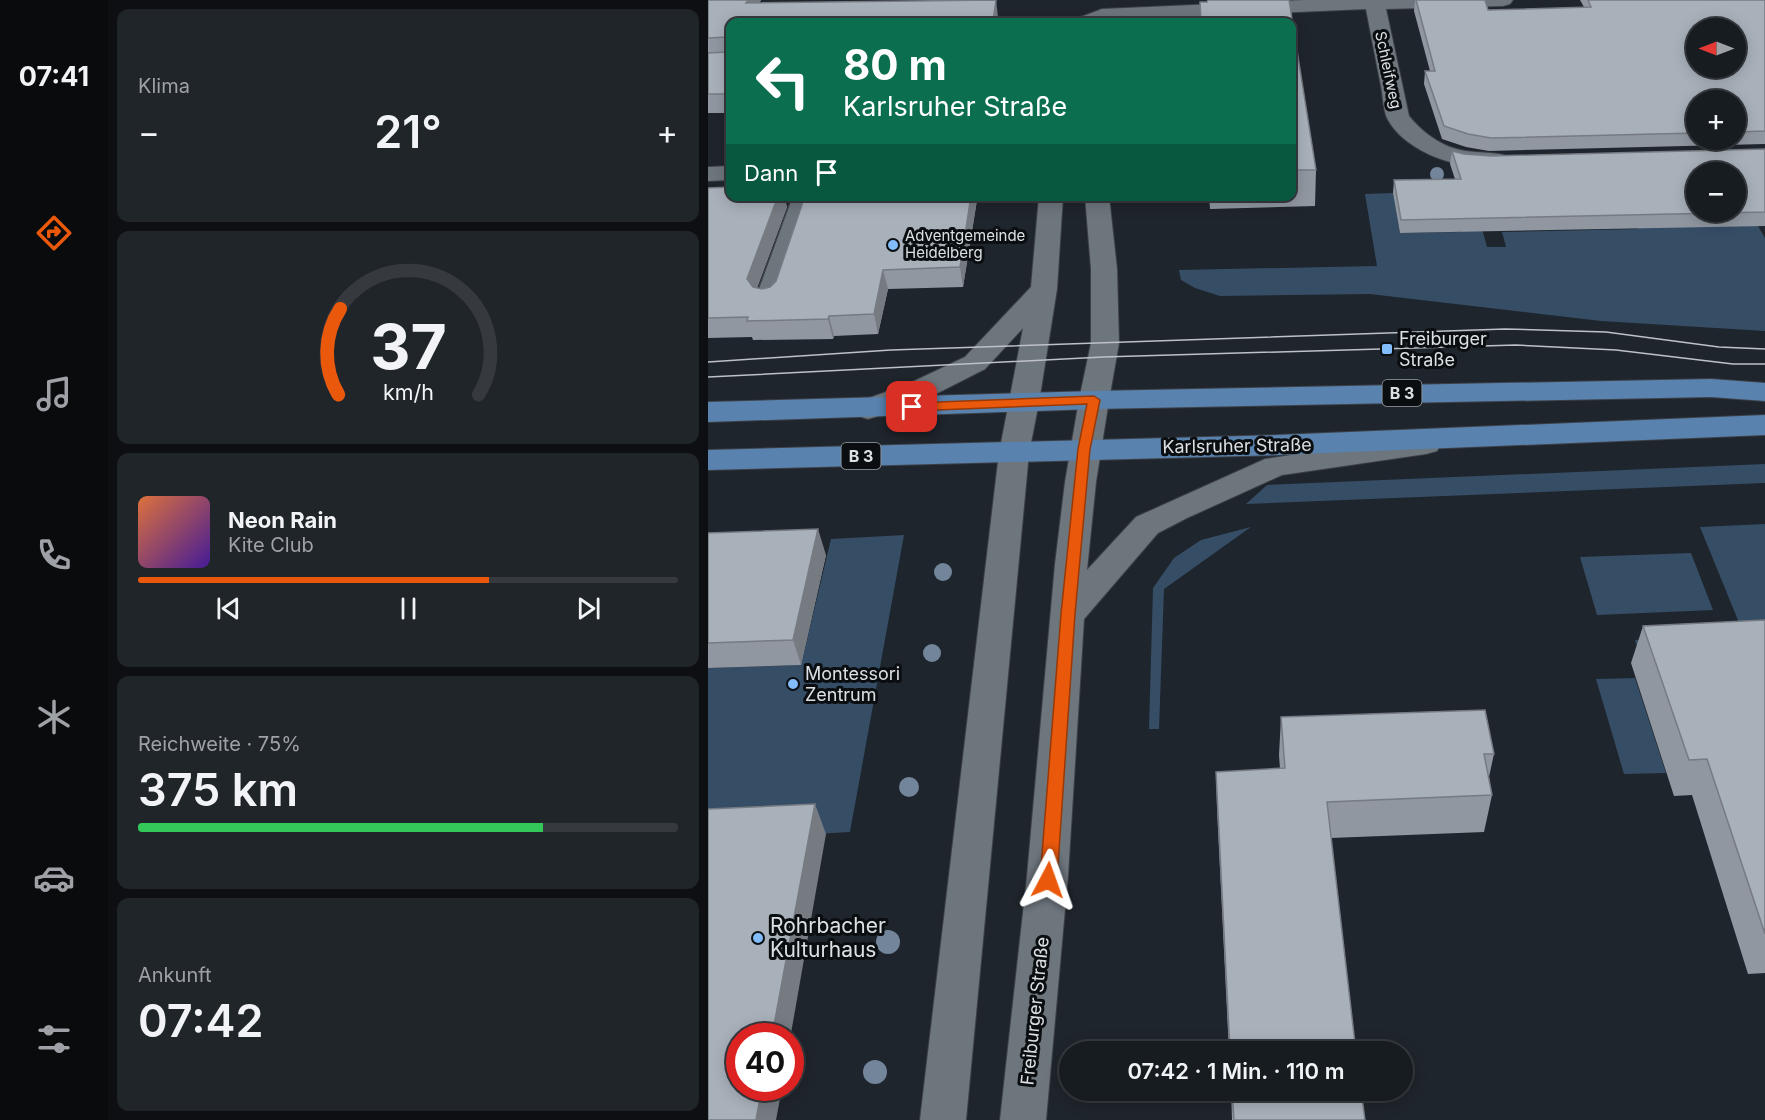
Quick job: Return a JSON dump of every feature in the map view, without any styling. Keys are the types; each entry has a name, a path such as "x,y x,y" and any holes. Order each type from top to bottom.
{"main road":[{"name":"B 3","path":"708,412 868,409 1094,400 1711,388 1765,392"},
{"name":"Karlsruher Straße","path":"708,460 1465,439 1765,425"}],"street":[{"path":"1095,18 1102,15 1374,1 1503,0"},
{"name":"Schleifweg","path":"1374,1 1398,117 1412,133 1435,149 1462,158 1513,160"},
{"path":"708,174 726,173"},
{"path":"942,1120 1014,453 1044,289 1051,201"},
{"name":"Freiburger Straße","path":"1023,1120 1047,902 1068,614 1084,449 1105,343 1104,269 1097,201"},
{"path":"868,409 918,391 975,363 1044,289"},
{"path":"1068,614 1147,525 1186,505 1276,466 1465,439"}],"lane":[{"path":"767,300 802,201"}],"shaded area":[{"path":"1393,193 1400,233 1462,232 1458,215 1478,214 1487,247 1506,247 1502,232 1638,229 1630,211 1686,218 1686,222 1724,222 1758,226 1765,238 1765,331 1601,321 1370,294 1220,296 1195,288 1181,280 1179,270 1377,266 1365,194"},
{"path":"1765,464 1765,483 1246,504 1267,485"},
{"path":"1765,524 1765,650 1640,656 1635,640 1744,635 1700,527"},
{"path":"1251,527 1164,589 1159,729 1149,729 1153,588 1174,558 1201,540"},
{"name":"Montessori Zentrum","path":"904,535 850,832 708,840 708,668 801,665 831,539"},
{"path":"1691,553 1713,610 1597,615 1580,557"},
{"path":"1635,678 1666,773 1624,774 1596,679"}],"building":[{"path":"708,0 748,0 746,3 996,0 994,18 726,18 726,37 708,38"},
{"path":"1208,0 1289,0 1292,18 1201,18 1200,2"},
{"path":"1416,0 1485,0 1488,10 1591,7 1588,0 1765,0 1765,131 1746,132 1746,90 1686,90 1686,133 1491,138 1468,134 1444,126 1425,71 1435,71"},
{"path":"1296,44 1316,170 1296,170"},
{"path":"726,52 726,94 708,94 708,53"},
{"path":"1765,149 1765,212 1746,212 1746,162 1686,162 1686,214 1401,220 1394,180 1461,179 1452,151 1491,156"},
{"path":"726,187 726,201 776,201 747,279 753,287 762,289 770,287 776,281 803,201 970,201 960,267 883,270 874,314 829,316 828,319 747,321 748,317 708,318 708,188"},
{"path":"818,529 793,640 708,643 708,533"},
{"path":"1765,620 1765,934 1707,759 1689,760 1643,626"},
{"path":"1485,710 1494,754 1484,754 1492,795 1327,802 1355,1041 1229,1041 1216,772 1285,768 1281,717"},
{"name":"Rohrbacher Kulturhaus","path":"815,804 774,1023 726,1023 726,1101 760,1101 756,1120 708,1120 708,809"},
{"path":"1233,1101 1362,1101 1365,1120 1234,1120"}],"tram line":[{"path":"708,362 891,350 1505,329 1606,332 1719,347 1765,349"},
{"path":"708,377 1103,357 1516,345 1616,350 1733,364 1765,364"}],"place":[{"name":"Adventgemeinde Heidelberg","path":"893,245"},
{"name":"Freiburger Straße","path":"1387,349"},
{"name":"Montessori Zentrum","path":"793,684"},
{"name":"Rohrbacher Kulturhaus","path":"758,938"}],"route":[{"path":"912,407 1094,400 1084,449 1068,614 1048,880"}]}
